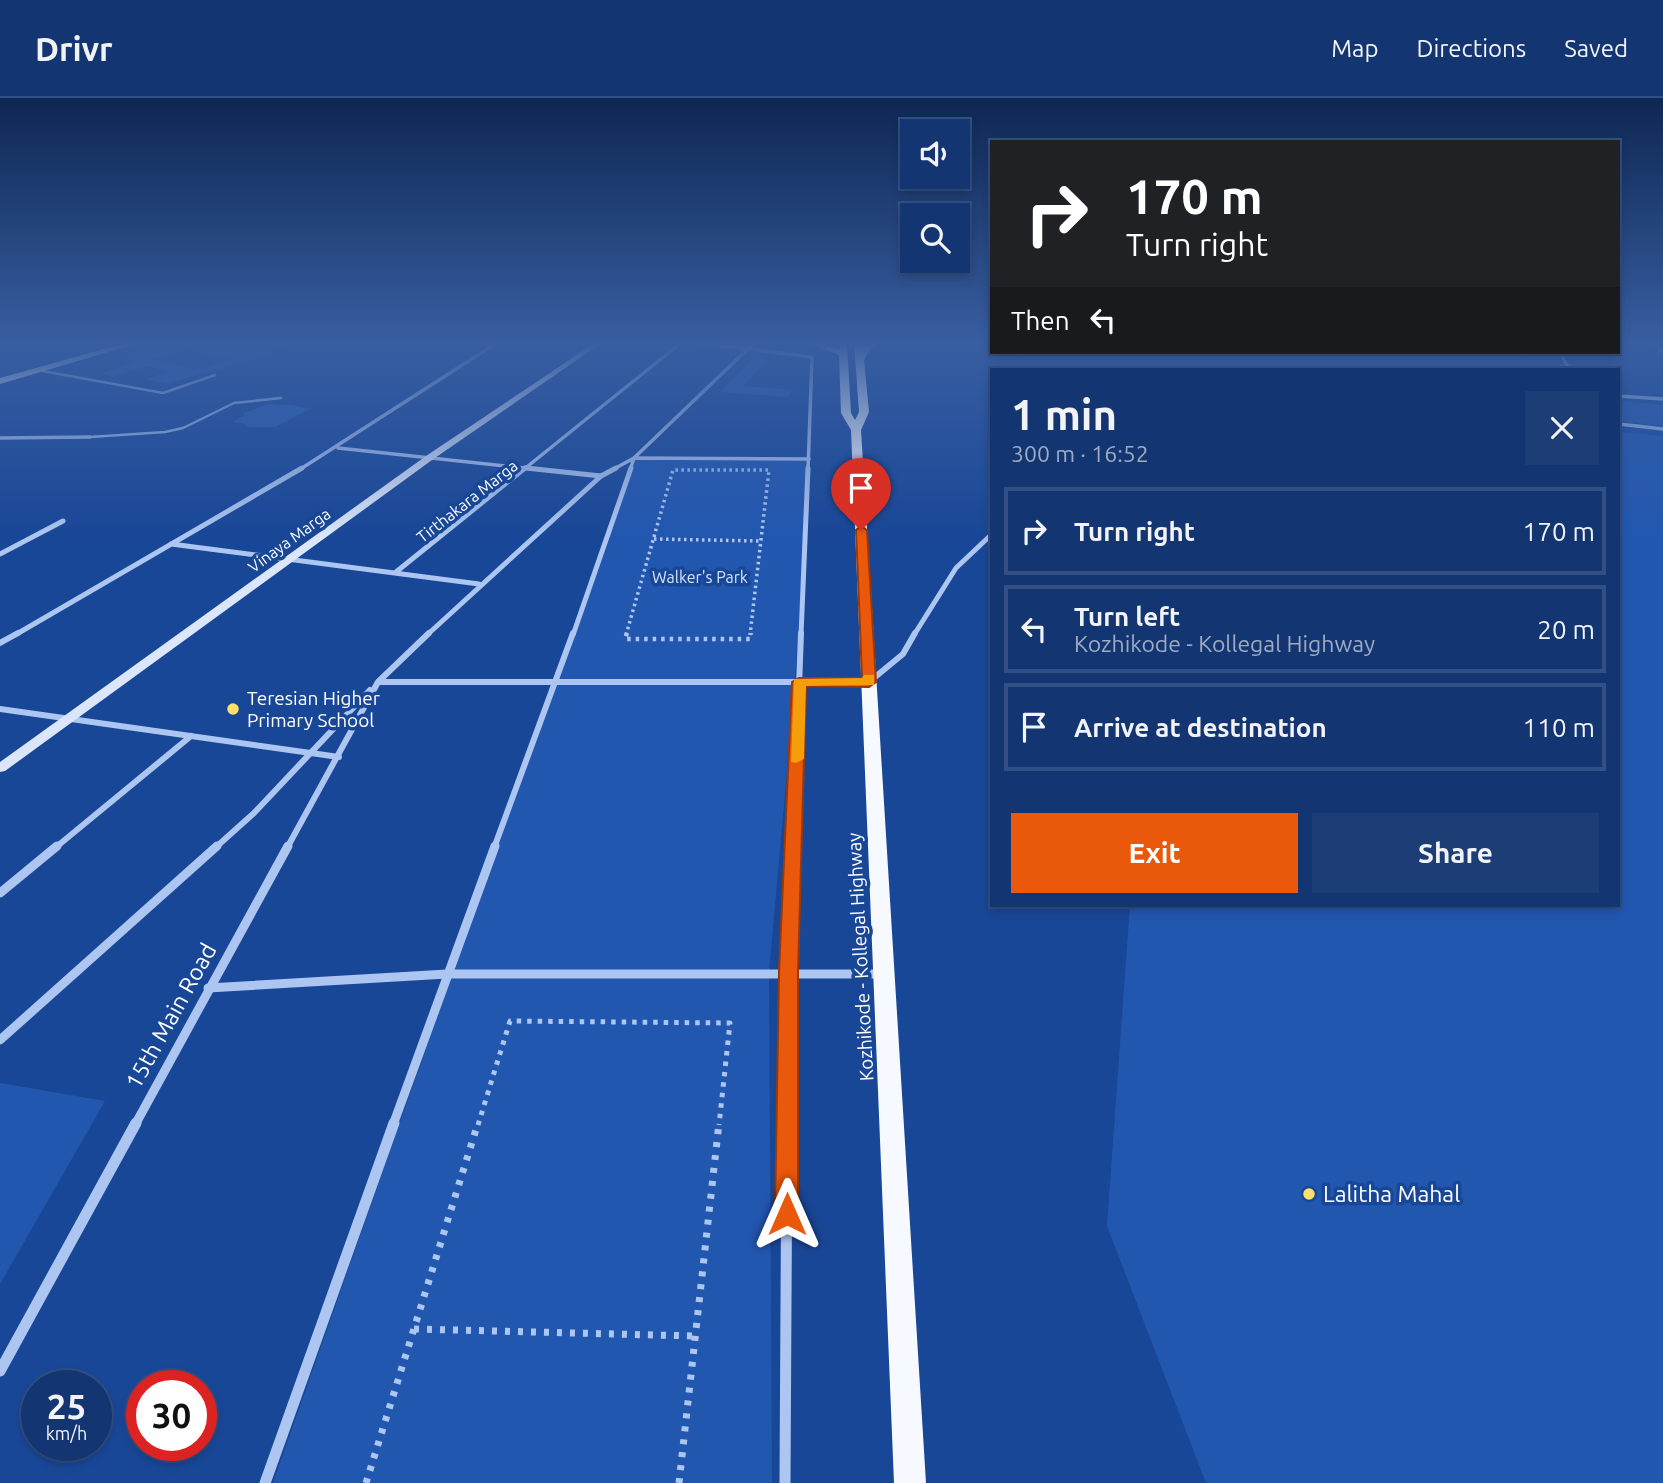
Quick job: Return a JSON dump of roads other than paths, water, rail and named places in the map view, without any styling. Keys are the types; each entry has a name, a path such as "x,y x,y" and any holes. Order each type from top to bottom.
{"main road":[{"name":"Kozhikode - Kollegal Highway","path":"845,407 856,430 910,1483"},
{"name":"Kozhikode - Kollegal Highway","path":"856,430 864,407"}],"street":[{"path":"0,643 337,448 400,407"},
{"name":"Vinaya Marga","path":"0,768 429,458 505,407"},
{"name":"Tirthakara Marga","path":"396,572 603,407"},
{"path":"0,1040 254,813 378,682 479,584 601,476 634,458 688,407"},
{"path":"785,1483 789,972 811,407"},
{"path":"1620,424 1663,429"},
{"path":"0,438 90,437"},
{"path":"337,448 601,476"},
{"path":"634,458 809,459"},
{"path":"265,1483 447,974 557,680 634,458"},
{"path":"0,554 63,521"},
{"path":"378,682 869,682 903,654 938,593 957,568 990,536"},
{"path":"171,544 479,584"},
{"name":"15th Main Road","path":"0,1371 378,682"},
{"path":"0,709 339,757"},
{"path":"0,893 191,736"},
{"path":"208,988 447,974 884,974"}],"lane":[{"path":"90,437 165,432 183,428 227,407"}],"place":[{"name":"Teresian Higher Primary School","path":"233,709"},
{"name":"Lalitha Mahal","path":"1309,1194"}],"park label":[{"name":"Walker's Park","path":"700,577"}]}
